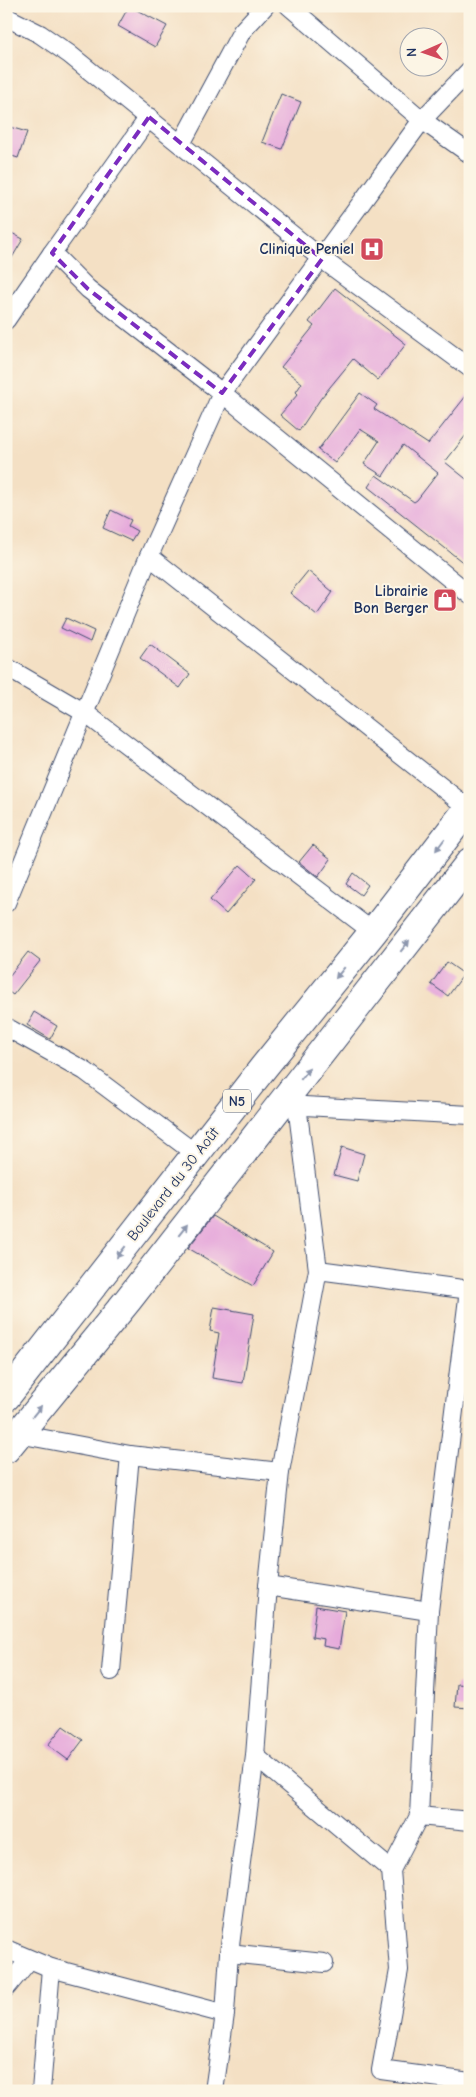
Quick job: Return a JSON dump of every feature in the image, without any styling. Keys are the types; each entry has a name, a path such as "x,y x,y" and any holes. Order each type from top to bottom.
{"highway":[{"name":"Boulevard du 30 Août","path":"6,1397 373,932 469,807"},
{"name":"N5","path":"12,1441 289,1105 470,862"}],"street":[{"path":"181,144 242,31 265,6"},
{"path":"289,6 422,120 470,154"},
{"path":"6,17 54,43 322,259 470,368"},
{"path":"6,903 149,556 222,394 422,120 470,70"},
{"path":"6,320 149,118"},
{"path":"52,253 88,289 222,394 470,595"},
{"path":"149,556 469,807"},
{"path":"6,667 85,713 373,932"},
{"path":"6,1027 85,1071 196,1154"},
{"path":"214,2091 225,2014 229,1953 255,1756 268,1586 280,1472 318,1270 289,1105 470,1115"},
{"path":"318,1270 470,1290 429,1610 419,1816 391,1870 399,1970 381,2070 470,2082"},
{"path":"12,1441 280,1472"},
{"path":"111,1671 130,1455"},
{"path":"268,1586 429,1610"},
{"path":"255,1756 391,1870"},
{"path":"419,1816 470,1821"},
{"path":"6,1949 51,1968 225,2014"},
{"path":"229,1953 324,1963"},
{"path":"6,1988 29,1960"},
{"path":"41,2091 51,1968"}],"highlighted area":[{"path":"149,117 322,259 222,393 88,289 52,253"}],"building":[{"path":"129,6 167,26 155,47 118,26"},
{"path":"281,94 301,102 282,149 262,142"},
{"path":"6,126 27,132 18,158 6,154"},
{"path":"6,230 23,239 6,268"},
{"path":"335,288 406,344 378,380 353,359 321,398 299,431 280,415 298,394 296,392 302,383 281,367 314,326 309,322"},
{"path":"470,391 470,430 445,462 470,482 470,568 368,487 376,475 414,502 417,500 438,473 403,445 383,476 364,464 379,441 360,429 335,463 318,450 360,393 377,405 374,409 428,444"},
{"path":"111,510 131,520 128,526 137,531 131,541 103,528"},
{"path":"308,571 333,592 317,615 290,593"},
{"path":"66,618 94,631 90,642 61,628"},
{"path":"150,644 190,674 180,688 140,658"},
{"path":"313,845 331,859 318,877 299,862"},
{"path":"240,865 256,879 226,914 210,900"},
{"path":"353,873 368,885 361,895 346,884"},
{"path":"28,952 40,961 13,995 6,990 6,980"},
{"path":"447,962 464,974 448,996 431,984"},
{"path":"34,1012 57,1026 50,1039 27,1025"},
{"path":"342,1147 364,1154 357,1181 334,1175"},
{"path":"213,1216 273,1252 253,1286 188,1248"},
{"path":"214,1307 254,1314 243,1383 212,1378 219,1333 210,1331"},
{"path":"316,1606 345,1611 339,1649 323,1646 324,1639 312,1637"},
{"path":"457,1684 470,1685 470,1708 455,1707"},
{"path":"63,1726 83,1740 68,1760 48,1745"}],"place":[{"name":"Clinique Peniel","path":"372,249"},
{"name":"Librairie Bon Berger","path":"445,600"}]}
